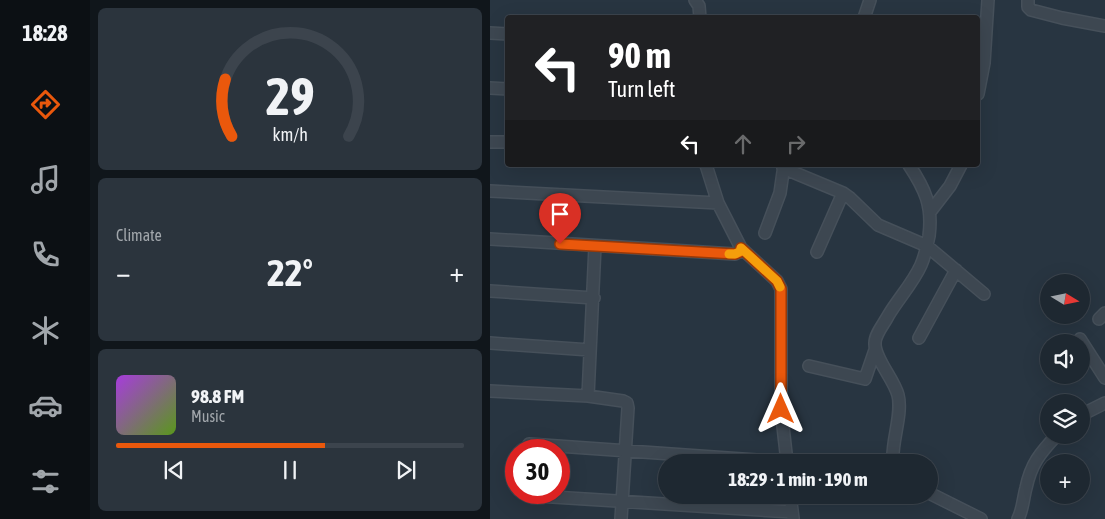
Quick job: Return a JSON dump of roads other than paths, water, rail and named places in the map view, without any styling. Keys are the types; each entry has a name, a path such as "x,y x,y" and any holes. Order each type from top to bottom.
{"street":[{"path":"695,0 700,6 700,15"},
{"path":"865,15 870,0"},
{"path":"980,84 984,64 988,0"},
{"path":"1028,0 1028,7 1031,10 1105,26"},
{"path":"490,33 505,34"},
{"path":"490,88 505,89"},
{"path":"490,142 505,142"},
{"path":"570,447 787,462 781,409 781,289 777,281 741,248 718,203 707,167"},
{"path":"765,233 780,193 783,167 843,193 878,225 927,246 984,294"},
{"path":"809,366 865,379 875,350 877,335 921,265 927,246 930,212 920,181 910,167"},
{"path":"930,212 950,186 960,167"},
{"path":"490,191 718,203"},
{"path":"817,252 843,193"},
{"path":"490,240 735,254 740,252 741,248"},
{"path":"588,396 595,246"},
{"path":"919,338 956,270"},
{"path":"490,291 594,298"},
{"path":"490,343 590,350"},
{"path":"875,350 893,381 899,396 894,454"},
{"path":"1090,355 1105,378"},
{"path":"490,391 588,396 627,403 621,519"},
{"path":"1090,410 1105,403"},
{"path":"1018,519 1023,506 1029,474 1034,462 1049,444"},
{"path":"570,498 793,516"},
{"path":"938,498 982,519"}]}
